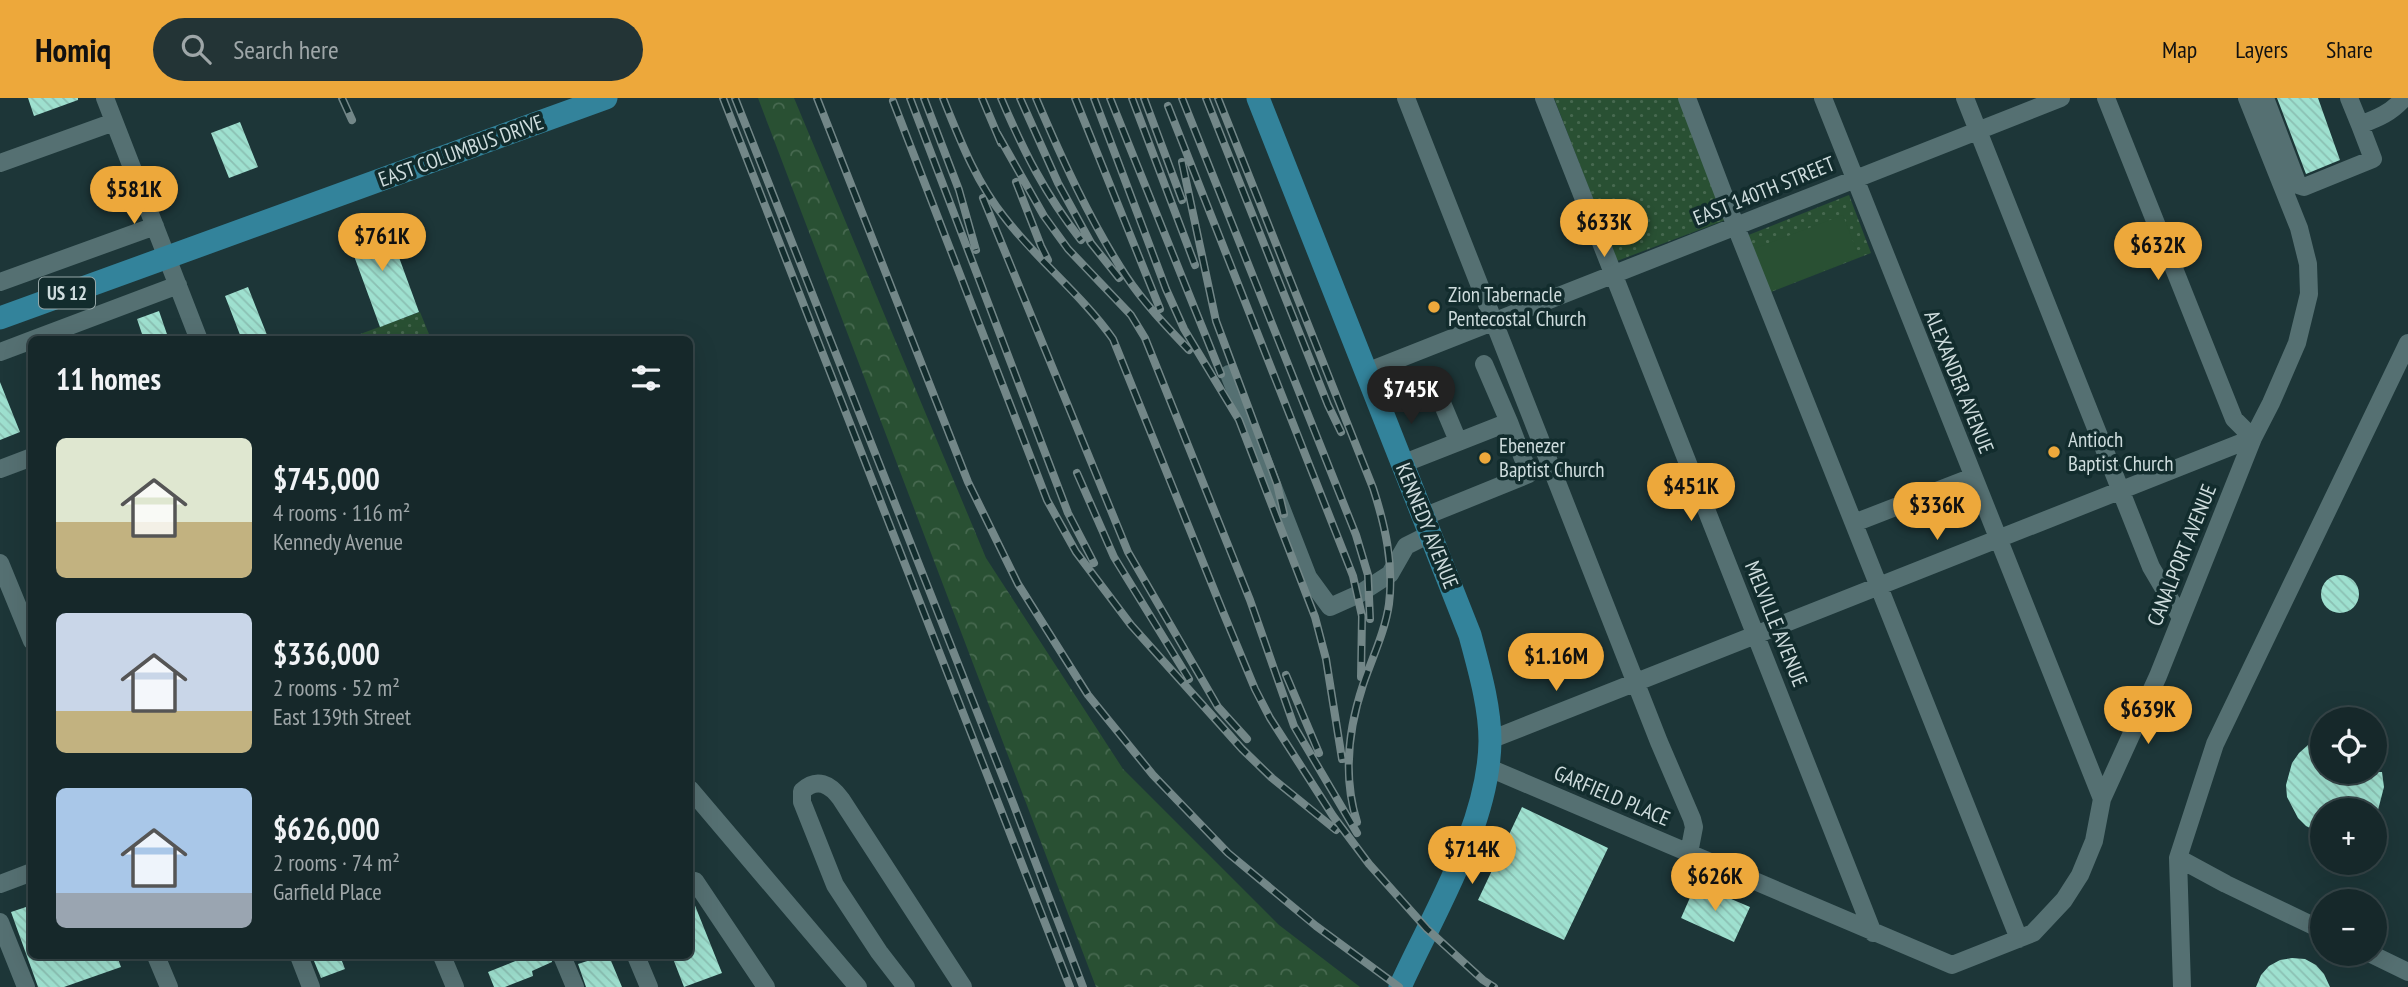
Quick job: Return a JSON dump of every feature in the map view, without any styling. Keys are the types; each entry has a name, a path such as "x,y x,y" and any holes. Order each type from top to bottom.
{"main road":[{"name":"EAST COLUMBUS DRIVE","path":"0,318 606,98"},
{"name":"KENNEDY AVENUE","path":"1258,98 1470,635 1485,702 1490,740 1482,799 1466,845 1400,987"}],"street":[{"path":"105,98 197,336"},
{"path":"1406,98 1692,819 1689,853"},
{"name":"MELVILLE AVENUE","path":"1544,98 1873,933"},
{"path":"1687,98 2019,939"},
{"name":"ALEXANDER AVENUE","path":"1823,98 2102,799"},
{"path":"1965,98 2151,567 2181,618"},
{"name":"EAST 140TH STREET","path":"1366,372 2061,98"},
{"path":"1490,740 2253,438 2234,419 2106,98"},
{"name":"CANALPORT AVENUE","path":"1952,965 2033,933 2064,900 2080,875 2094,841 2102,799 2181,618 2253,438 2297,343 2309,294 2308,264 2299,228 2247,98"},
{"path":"2266,98 2298,185 2304,187 2372,159 2349,98"},
{"path":"2360,125 2382,117 2404,98"},
{"path":"0,163 114,121"},
{"path":"0,282 155,226"},
{"path":"43,336 178,285"},
{"path":"0,352 28,342"},
{"path":"2182,987 2178,858 2215,744 2401,379 2408,343"},
{"path":"1228,374 1307,577 1330,607 1359,594 1390,574 1406,546 1427,526 1529,474 1484,365"},
{"path":"1434,383 1458,441"},
{"path":"1402,464 1509,422"},
{"path":"0,468 28,458"},
{"path":"1854,523 1973,477"},
{"path":"0,562 28,631"},
{"name":"GARFIELD PLACE","path":"1487,767 1952,965"},
{"path":"906,987 879,952 835,885 802,802 802,792 809,784 822,782 833,789 841,799 962,987"},
{"path":"693,793 858,987"},
{"path":"2178,858 2310,924"},
{"path":"0,884 28,874"},
{"path":"695,881 766,987"},
{"path":"0,922 26,987"},
{"path":"157,959 169,987"},
{"path":"300,959 312,987"},
{"path":"443,959 455,987"},
{"path":"563,959 575,987"},
{"path":"637,959 649,987"},
{"path":"2387,962 2408,972"}],"green space":[{"path":"758,98 794,98 986,558 1123,769 1279,925 1360,987 1096,987"},
{"path":"1554,98 1681,98 1728,219 1617,261"},
{"path":"1849,195 1871,253 1763,295 1741,238"},
{"path":"1843,215 1859,257 1769,292 1751,250"},
{"path":"420,312 430,336 355,336"}],"building":[{"path":"28,98 78,98 78,100 34,116"},
{"path":"2277,98 2318,98 2340,160 2306,174"},
{"path":"240,122 258,167 229,178 211,133"},
{"path":"385,219 419,312 380,327 346,234"},
{"path":"248,287 267,336 240,336 225,296"},
{"path":"159,311 168,336 143,336 137,319"},
{"path":"0,382 20,432 0,440"},
{"path":"2340,575 2353,581 2359,594 2353,607 2340,613 2327,607 2321,594 2327,581"},
{"path":"2310,744 2310,784 2384,784 2381,798 2310,798 2310,828 2306,826 2298,818 2287,797 2286,785 2292,763"},
{"path":"1522,807 1608,848 1564,940 1478,900"},
{"path":"1696,884 1750,907 1734,942 1681,918"},
{"path":"693,900 722,973 684,987 673,959 693,959"},
{"path":"28,906 28,959 118,959 121,967 64,987 38,987 11,912"},
{"path":"341,959 345,969 321,978 314,961"},
{"path":"520,959 552,959 552,962 532,971 533,976 505,987 494,987 488,972"},
{"path":"594,959 610,959 622,987 586,987 578,964"},
{"path":"2305,959 2310,962 2310,966 2317,966 2330,987 2256,987 2269,966 2280,960"}],"railway":[{"path":"342,98 352,120"},
{"path":"723,98 1070,987"},
{"path":"735,98 1083,987"},
{"path":"817,98 968,482 1018,584 1088,695 1153,775 1228,853 1316,926 1399,987"},
{"path":"910,98 1068,513 1094,563"},
{"path":"924,98 959,190 976,250"},
{"path":"943,98 985,190 1018,234 1088,308 1113,339 1223,612 1270,718 1333,816 1369,864 1427,929 1494,987"},
{"path":"982,98 1001,143"},
{"path":"1001,98 1036,172 1081,240"},
{"path":"1020,98 1058,183 1091,243 1119,278"},
{"path":"1036,98 1100,234 1140,296 1189,350"},
{"path":"1075,98 1160,309"},
{"path":"1094,98 1166,289 1184,329 1239,420 1315,617 1326,659 1342,759"},
{"path":"1110,98 1221,374"},
{"path":"1132,98 1195,265"},
{"path":"1144,98 1182,200"},
{"path":"1182,98 1356,535 1368,575 1370,619"},
{"path":"1206,98 1341,432"},
{"path":"1218,98 1373,488 1385,530 1390,574 1389,604 1358,702 1349,754 1350,788 1357,822"},
{"path":"893,101 1047,500 1076,552 1131,625 1242,749 1272,778 1336,830"},
{"path":"1168,106 1353,576 1362,616 1361,677"},
{"path":"997,133 1044,216 1068,249 1131,315 1145,338 1250,600 1294,726 1357,833"},
{"path":"1182,162 1216,321 1277,484 1284,514"},
{"path":"1016,182 1048,260"},
{"path":"983,198 1128,552 1218,707 1247,739"},
{"path":"1077,473 1114,557 1189,679"},
{"path":"1286,675 1319,753"}],"place":[{"name":"Zion Tabernacle Pentecostal Church","path":"1434,307"},
{"name":"Antioch Baptist Church","path":"2054,452"},
{"name":"Ebenezer Baptist Church","path":"1485,458"}]}
